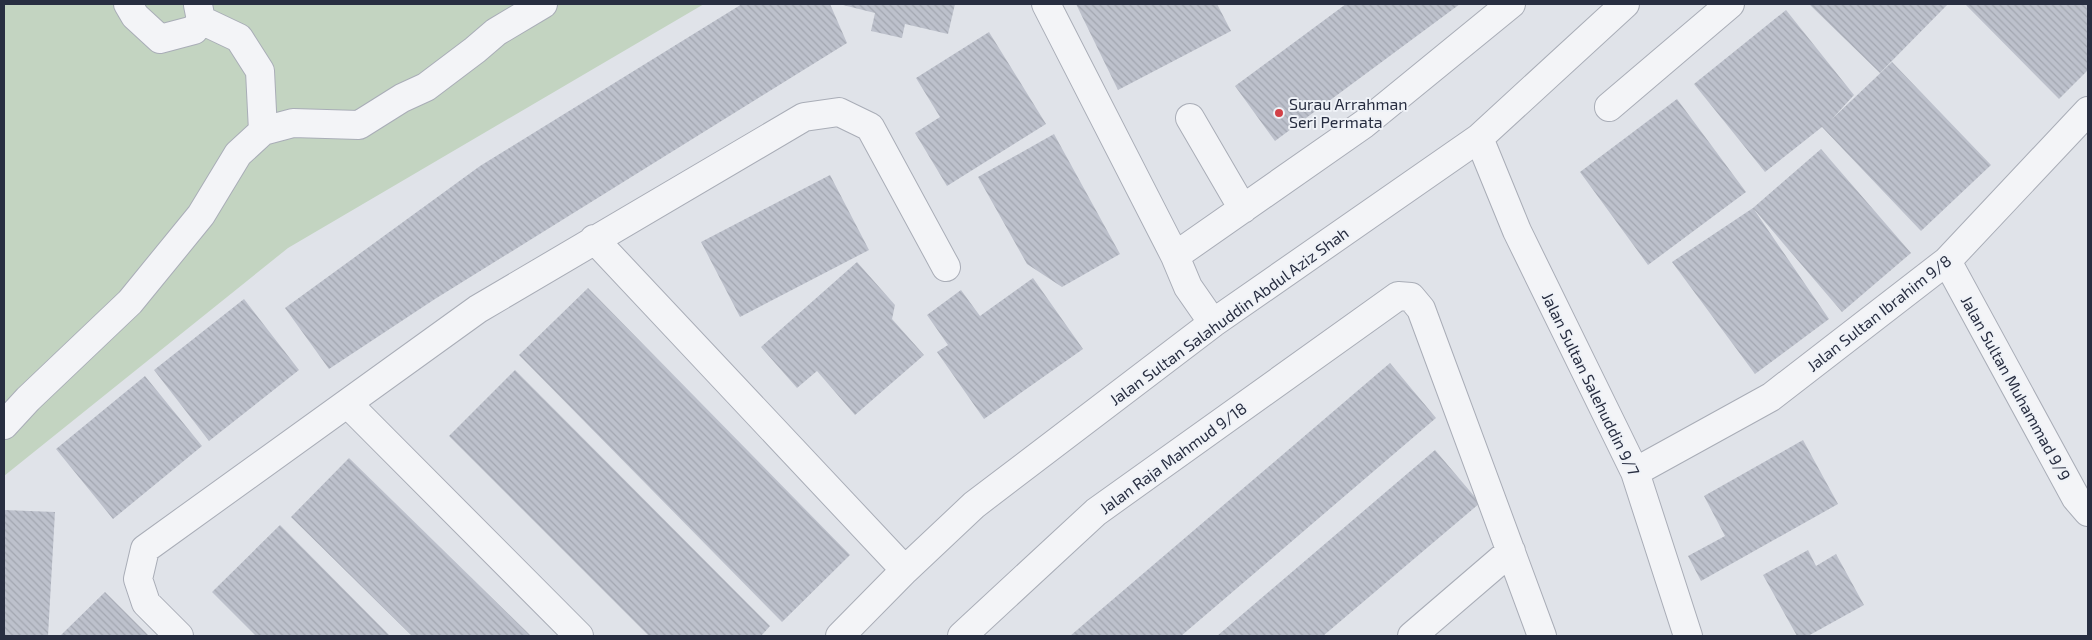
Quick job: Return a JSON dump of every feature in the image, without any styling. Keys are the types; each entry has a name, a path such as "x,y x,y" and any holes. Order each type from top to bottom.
{"street":[{"path":"128,4 136,16 160,39 194,30 199,12 239,38 260,71 263,131"},
{"path":"4,425 28,399 130,302 200,215 238,154 263,131 293,123 359,125 402,98 426,87 496,32 543,4"},
{"path":"1046,4 1175,256 1188,287 1213,323"},
{"path":"1175,256 1364,124 1511,4"},
{"name":"Jalan Sultan Salahuddin Abdul Aziz Shah","path":"840,636 904,570 974,505 1213,323 1479,138 1624,4"},
{"path":"1609,107 1730,4"},
{"name":"Jalan Sultan Ibrahim 9/8","path":"1635,472 1771,397 1947,261 2088,111"},
{"path":"179,636 146,603 138,579 145,549 478,309 804,117 839,112 870,127 946,267"},
{"path":"1190,118 1243,209"},
{"name":"Jalan Sultan Salehuddin 9/7","path":"1479,138 1517,231 1635,472 1688,636"},
{"path":"594,239 904,570"},
{"name":"Jalan Sultan Muhammad 9/9","path":"1947,261 2076,498 2088,512"},
{"name":"Jalan Raja Mahmud 9/18","path":"968,634 1096,512 1398,296 1410,296 1421,309 1511,551"},
{"path":"348,404 579,636"},
{"path":"1412,636 1511,551 1542,636"}],"green space":[{"path":"4,4 704,4 288,248 4,476"}],"building":[{"path":"742,4 830,4 847,43 435,299 329,369 285,308 480,166"},
{"path":"839,4 955,4 948,34 905,24 902,38 871,31 875,13"},
{"path":"1076,4 1217,4 1231,31 1118,90"},
{"path":"1346,4 1460,4 1275,141 1235,86"},
{"path":"1809,4 1948,4 1880,73"},
{"path":"1965,4 2088,4 2088,70 2059,99"},
{"path":"1786,10 1854,95 1832,119 1892,62 1991,165 1921,231 1822,127 1765,172 1694,84"},
{"path":"989,32 1046,124 947,186 915,133 940,117 916,78"},
{"path":"1677,99 1746,192 1648,265 1580,172"},
{"path":"1054,134 1120,254 1062,287 1027,264 978,177"},
{"path":"1821,149 1911,253 1842,312 1753,208"},
{"path":"830,175 869,250 740,317 701,242"},
{"path":"1753,208 1829,319 1755,374 1672,262"},
{"path":"857,262 895,305 892,319 924,355 855,415 817,371 797,388 761,347"},
{"path":"1033,278 1083,349 984,419 937,352 948,345 927,315 961,290 980,316"},
{"path":"588,288 850,555 782,622 519,355"},
{"path":"244,299 299,370 209,441 154,370"},
{"path":"1390,363 1436,418 1181,636 1070,636"},
{"path":"515,370 770,626 761,636 649,636 449,436"},
{"path":"145,376 202,446 113,519 56,449"},
{"path":"1803,440 1838,504 1701,581 1688,556 1725,536 1704,496"},
{"path":"1435,450 1480,503 1323,636 1217,636"},
{"path":"349,458 531,636 412,636 291,517"},
{"path":"4,510 55,512 48,636 4,636"},
{"path":"280,525 390,636 256,636 212,592"},
{"path":"1808,550 1816,566 1836,554 1864,605 1808,636 1797,636 1763,575"},
{"path":"105,592 149,636 60,636"}],"place":[{"name":"Surau Arrahman Seri Permata","path":"1279,113"}]}
